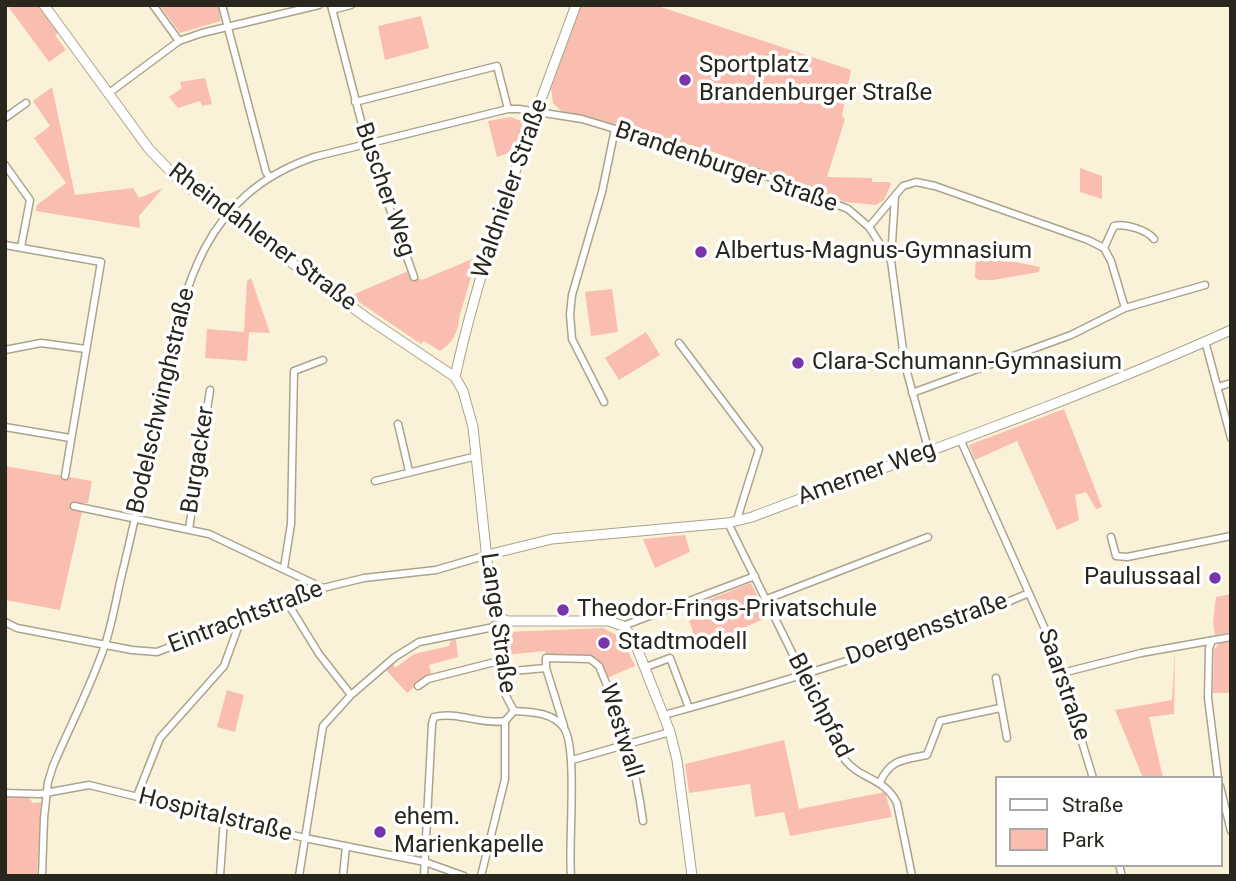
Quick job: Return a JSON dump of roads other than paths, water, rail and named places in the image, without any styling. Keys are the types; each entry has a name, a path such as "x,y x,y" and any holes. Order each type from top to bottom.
{"main road":[{"name":"Rheindahlener Straße","path":"44,5 149,149 179,180 368,318 455,377"},
{"name":"Waldnieler Straße","path":"455,377 469,313 485,259 576,5"},
{"name":"Amerner Weg","path":"487,555 552,539 740,520 961,441 1114,381 1231,330"},
{"name":"Lange Straße","path":"455,377 463,391 477,456 492,607 497,616"},
{"path":"497,616 507,621 609,621 623,626 633,638 664,715 677,760 692,876"}],"street":[{"path":"153,5 179,41"},
{"path":"222,5 262,159 269,176"},
{"path":"109,93 179,41 319,5"},
{"name":"Buscher Weg","path":"351,5 331,8 355,102 414,277"},
{"name":"Buscher Weg","path":"355,102 497,66 508,109"},
{"path":"5,118 26,103"},
{"name":"Bodelschwinghstraße","path":"42,876 47,791 53,766 105,644 136,518 183,296 198,260 226,216 269,176 314,157 508,109 537,111"},
{"name":"Brandenburger Straße","path":"537,111 582,119 756,172 848,209 869,227 891,261"},
{"path":"604,402 574,346 570,314 572,295 602,192 615,129"},
{"path":"5,165 30,200 22,247"},
{"path":"869,227 902,186 916,182 935,186 1104,248 1111,261 1125,308"},
{"name":"Brandenburger Straße","path":"895,196 891,261 905,365 929,452"},
{"path":"1104,248 1114,226 1120,224 1150,234 1154,239"},
{"path":"5,245 101,262 65,476"},
{"path":"912,393 1061,339 1125,308 1205,285"},
{"path":"1205,341 1231,438"},
{"path":"5,350 41,343 86,349"},
{"path":"679,343 759,449 738,516 740,520"},
{"path":"284,568 291,524 294,371 323,360"},
{"path":"1218,387 1231,383"},
{"name":"Burgacker","path":"189,529 210,390"},
{"path":"398,424 409,471"},
{"path":"5,427 71,438"},
{"name":"Saarstraße","path":"961,441 1053,647 1092,776"},
{"path":"375,481 477,456"},
{"path":"74,506 209,534 323,588"},
{"name":"Bleichpfad","path":"728,523 845,760 860,774 880,782 897,803 912,876"},
{"path":"1111,537 1116,556 1127,557 1231,536"},
{"path":"766,599 928,537"},
{"name":"Eintrachtstraße","path":"5,622 17,628 157,652 323,588 364,578 436,570 487,555"},
{"path":"623,626 755,576"},
{"name":"Doergensstraße","path":"664,715 917,638 1029,593"},
{"path":"287,602 318,654 351,695"},
{"name":"Lange Straße","path":"497,616 494,626 500,672 513,710 547,715 564,728"},
{"path":"137,796 160,738 224,666 241,619"},
{"path":"299,876 323,726 351,695 395,657 419,642 494,626"},
{"path":"1062,673 1140,653 1231,637"},
{"path":"1212,641 1209,648 1208,698 1218,776"},
{"name":"Westwall","path":"546,668 545,658 590,659 599,666 629,745 643,821"},
{"path":"646,667 670,658 689,708"},
{"path":"418,686 428,679 499,661"},
{"path":"500,672 546,668 572,760 571,876"},
{"path":"996,678 1007,738"},
{"path":"880,782 885,770 894,762 927,755 940,721 1000,708"},
{"path":"481,876 505,779 505,721 513,710"},
{"path":"424,876 434,718 444,715 493,723 505,721"},
{"path":"572,760 670,733"},
{"name":"Hospitalstraße","path":"5,793 40,794 89,785 305,838 425,862 464,876"},
{"path":"1222,794 1231,831"},
{"path":"219,876 224,819"},
{"path":"344,876 346,846"}],"place":[{"name":"Sportplatz Brandenburger Straße","path":"685,80"},
{"name":"Albertus-Magnus-Gymnasium","path":"701,252"},
{"name":"Clara-Schumann-Gymnasium","path":"798,363"},
{"name":"Paulussaal","path":"1215,578"},
{"name":"Theodor-Frings-Privatschule","path":"563,610"},
{"name":"Stadtmodell","path":"604,643"},
{"name":"ehem. Marienkapelle","path":"380,832"}]}
